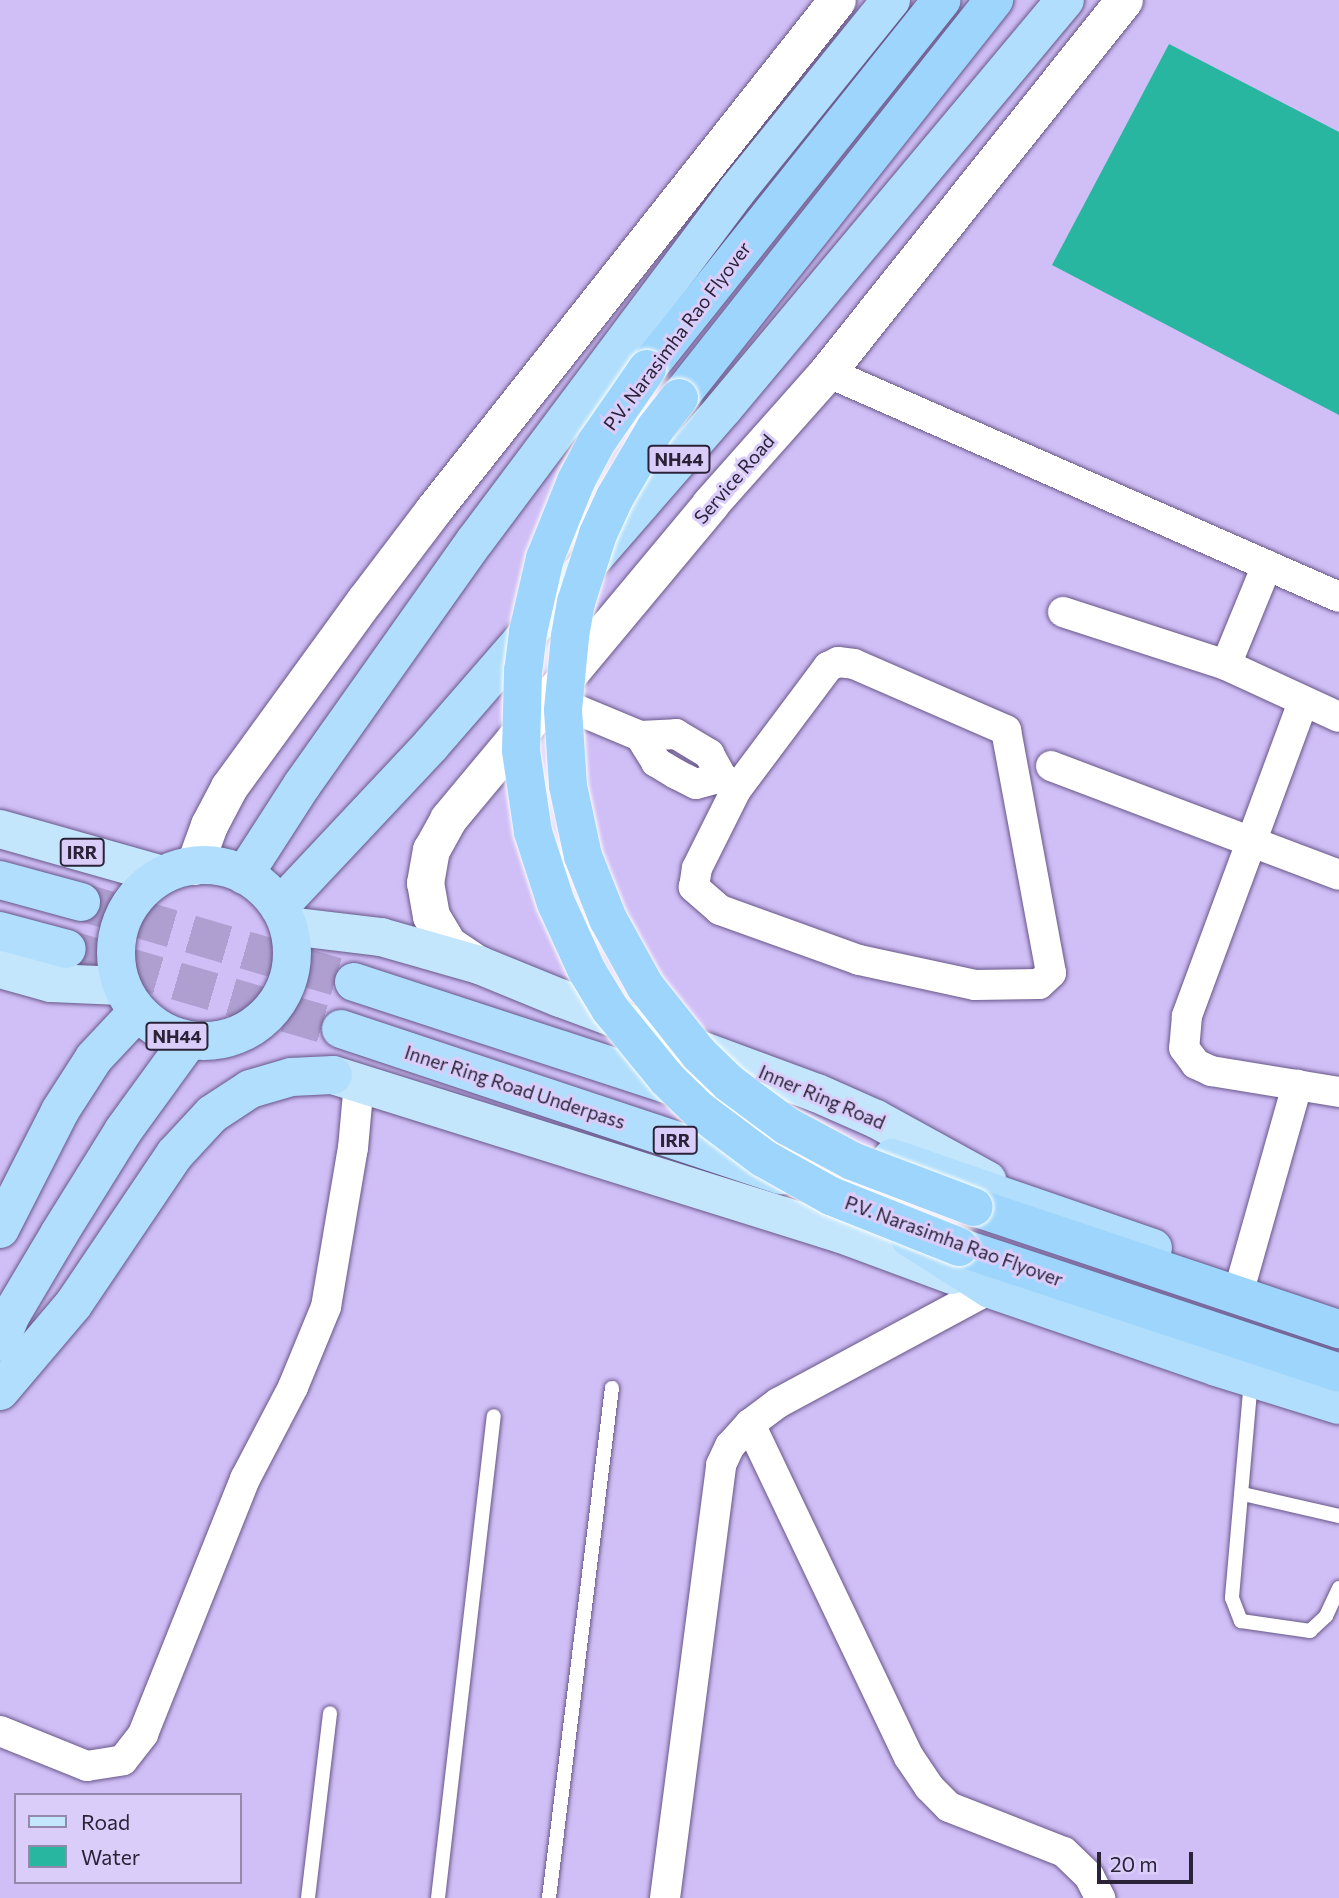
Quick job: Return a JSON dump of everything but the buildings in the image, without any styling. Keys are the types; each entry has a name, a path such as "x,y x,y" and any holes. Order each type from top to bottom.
{"highway":[{"path":"244,874 325,753 475,541 736,192 891,0"},
{"name":"P.V. Narasimha Rao Flyover","path":"942,0 647,369 596,443 576,481 545,558 535,595 523,670 521,751 533,832 544,868 587,971 630,1036 667,1079 699,1110 763,1158 831,1196 908,1228 1339,1373"},
{"name":"P.V. Narasimha Rao Flyover","path":"994,0 655,429 615,497 586,568 569,636 563,710 565,761 574,823 608,919 645,986 699,1054 729,1083 787,1126 852,1161 912,1185 1339,1329"},
{"name":"NH44","path":"0,1229 60,1111 129,999 161,1030 189,1041 219,1040 244,1032 271,1011 287,985 293,956 284,916 723,409 1065,0"},
{"path":"129,999 115,956 118,928 131,903 150,882 179,870 232,868 257,881 284,916"},
{"name":"IRR","path":"0,880 81,902"},
{"path":"0,931 67,949"},
{"path":"355,982 1022,1200"},
{"name":"Inner Ring Road Underpass","path":"341,1029 849,1199 990,1289"},
{"name":"NH44","path":"0,1342 11,1315 123,1131 189,1041"},
{"path":"0,1391 73,1305 175,1154 212,1114 250,1088 291,1077 346,1079"},
{"name":"Inner Ring Road","path":"1022,1200 1242,1280 1339,1312"},
{"name":"IRR","path":"990,1289 1339,1405"}],"main road":[{"name":"IRR","path":"0,828 179,870"},
{"name":"Inner Ring Road","path":"284,916 362,933 480,965 560,999 817,1093 876,1119 1022,1200"},
{"path":"0,969 129,999"},
{"name":"IRR","path":"346,1079 841,1234 990,1289"}],"street":[{"path":"179,870 209,825 229,787 373,590 838,0"},
{"name":"Service Road","path":"480,965 448,944 431,916 425,883 431,850 448,819 710,504 827,372 1124,0"},
{"path":"827,372 1339,597"},
{"path":"1226,665 1267,565"},
{"path":"1063,612 1226,665 1339,717"},
{"path":"549,698 640,736 656,762 696,784 729,784 823,674 838,662 855,664 1006,730 1051,973 1039,984 975,985 859,960 720,910 694,887 698,868 729,784"},
{"path":"1303,702 1187,1016 1184,1048 1195,1064 1211,1071 1297,1085 1336,1082"},
{"path":"1051,766 1339,875"},
{"path":"0,1731 87,1766 123,1760 143,1734 244,1479 293,1387 326,1307 353,1148 346,1079"},
{"path":"1242,1280 1297,1085"},
{"path":"665,1898 721,1465 730,1446 750,1424 778,1403 990,1289"},
{"path":"750,1424 909,1757 929,1787 949,1807 1064,1852 1089,1876 1100,1898"}],"lane":[{"path":"1252,1378 1232,1598 1241,1621 1310,1631 1326,1616 1339,1588"},
{"path":"549,1898 612,1388"},
{"path":"438,1898 494,1416"},
{"path":"1243,1494 1339,1516"},
{"path":"308,1898 330,1713"}],"water":[{"path":"1169,44 1339,132 1339,415 1052,265"}],"tunnel":[{"path":"81,902 354,982"},
{"path":"67,949 341,1029"}]}
